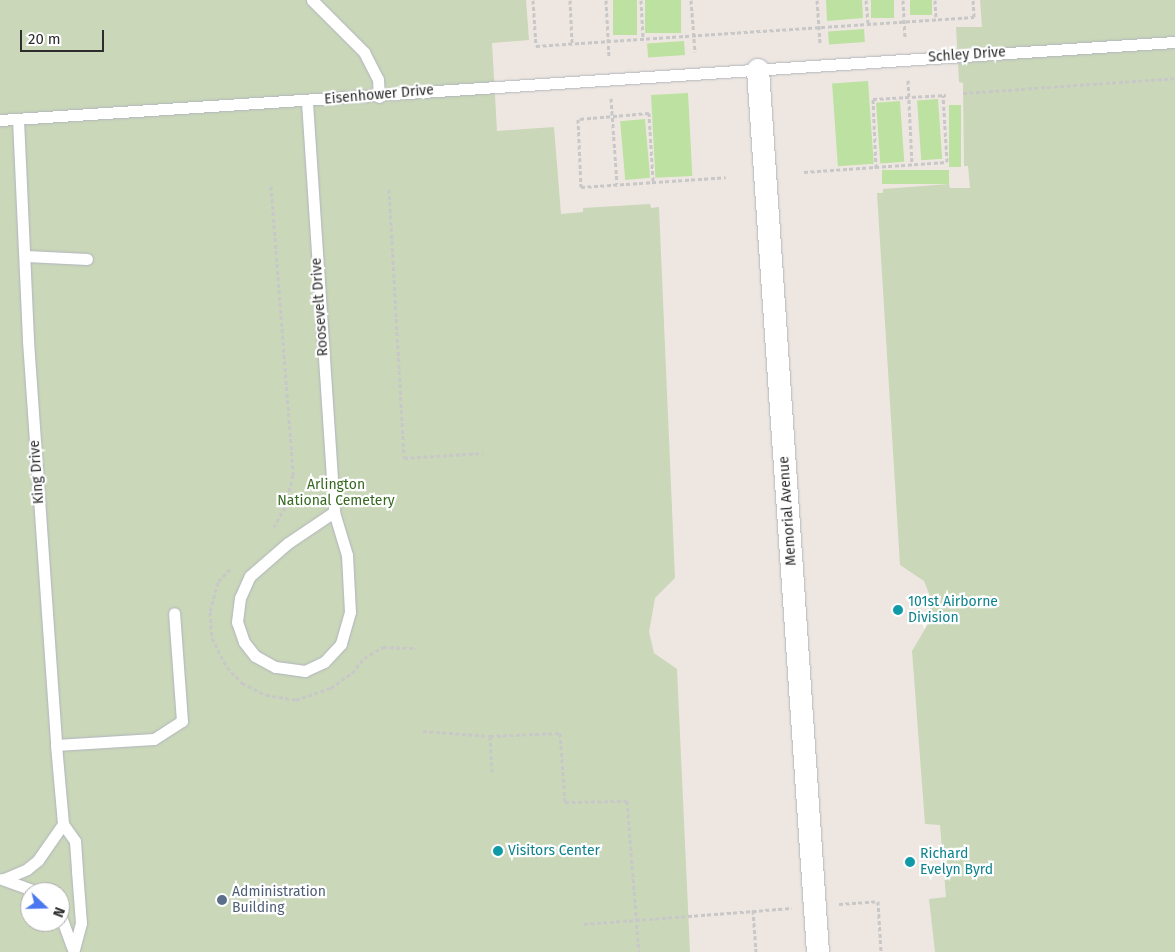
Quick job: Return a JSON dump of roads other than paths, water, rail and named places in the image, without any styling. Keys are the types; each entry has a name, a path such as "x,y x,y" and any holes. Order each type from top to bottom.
{"street":[{"name":"Memorial Avenue","path":"758,70 818,952"}],"lane":[{"path":"312,0 364,52 378,79 379,97"},
{"name":"Schley Drive","path":"758,70 1175,42"},
{"name":"Eisenhower Drive","path":"0,120 307,102 525,84 758,70"},
{"name":"Roosevelt Drive","path":"307,102 334,512 347,555 350,612 346,633 334,653 315,667 305,671 275,667 255,656 244,642 237,622 240,598 250,576 288,543 334,512"},
{"name":"King Drive","path":"18,119 26,256 28,341 56,745 63,824 75,841 81,924 72,949"},
{"path":"26,256 87,259"},
{"path":"56,745 154,739 182,721 174,613"},
{"path":"2,879 38,860 63,824"},
{"path":"2,879 20,886"},
{"path":"66,932 72,949"}],"place":[{"name":"101st Airborne Division","path":"898,610"},
{"name":"Visitors Center","path":"498,851"},
{"name":"Richard Evelyn Byrd","path":"910,862"},
{"name":"Administration Building","path":"222,900"}],"park label":[{"name":"Arlington National Cemetery","path":"336,494"}]}
